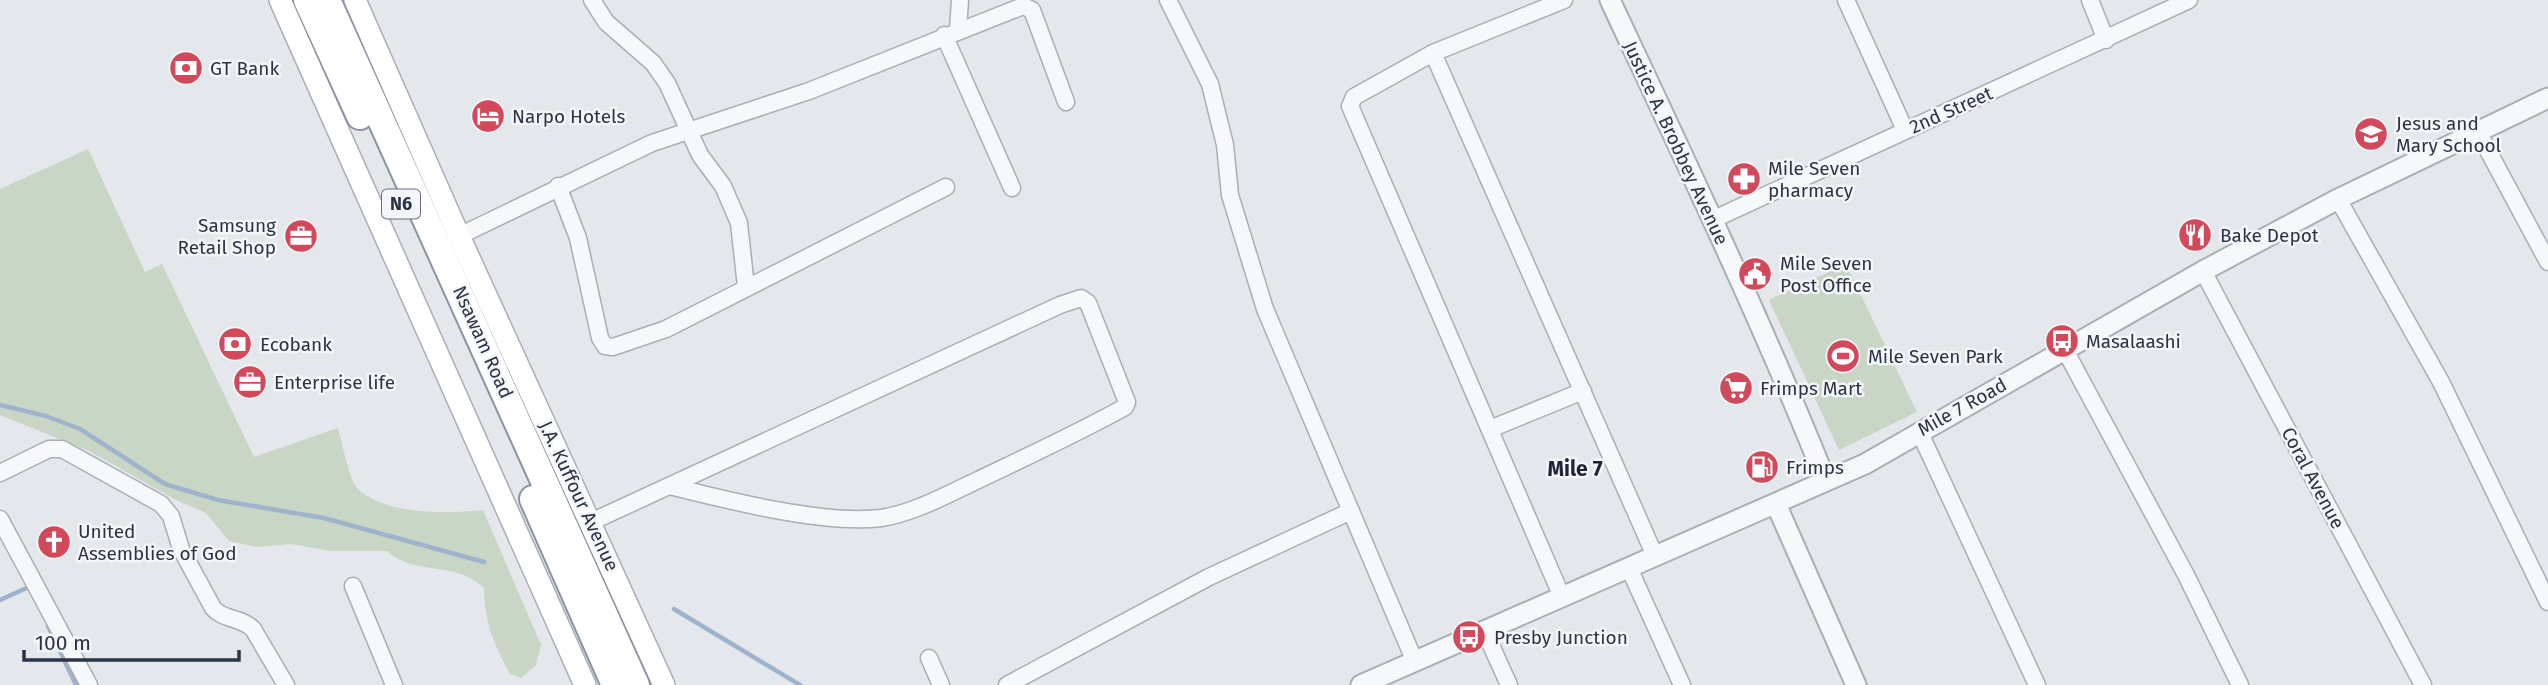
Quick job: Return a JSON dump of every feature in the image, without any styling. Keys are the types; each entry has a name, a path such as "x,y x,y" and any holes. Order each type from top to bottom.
{"highway":[{"name":"Nsawam Road","path":"307,0 636,685"},
{"name":"Nsawam Road","path":"327,0 502,406 615,685"}],"main road":[{"path":"280,0 586,685"},
{"name":"J.A. Kuffour Avenue","path":"355,0 459,236 664,685"}],"street":[{"path":"592,0 606,22 653,63 700,155 723,186 735,209 744,249 746,287"},
{"path":"960,0 951,32 1012,188"},
{"path":"1168,0 1210,84 1225,145 1230,195 1265,309 1415,662"},
{"path":"1562,597 1350,106 1354,97 1433,54 1564,0"},
{"name":"Justice A. Brobbey Avenue","path":"1609,0 1712,219 1790,393 1825,479"},
{"path":"1846,0 1905,130"},
{"path":"2090,0 2106,40"},
{"name":"2nd Street","path":"1712,219 2189,0"},
{"path":"459,236 558,186 652,144 809,91 1010,10 1028,7 1032,10 1066,102"},
{"path":"1433,54 1655,556"},
{"name":"Mile 7 Road","path":"1361,685 1776,504 1825,479 1865,464 2203,271 2338,199 2548,98"},
{"path":"2477,130 2548,262"},
{"path":"558,186 578,238 600,338 605,346 622,346 666,329 946,187"},
{"path":"2338,199 2441,382 2548,602"},
{"name":"Coral Avenue","path":"2203,271 2423,685"},
{"path":"591,522 1060,305 1081,298 1088,303 1127,402 1125,407 1092,425 988,475 919,506 881,518 840,518 737,503 670,486"},
{"path":"2065,350 2180,564 2240,685"},
{"path":"1490,429 1583,391"},
{"path":"1919,431 2037,685"},
{"path":"0,473 49,449 62,449 161,504 171,516 180,549 213,608 220,614 246,621 286,685"},
{"path":"1776,504 1856,685"},
{"path":"1007,685 1209,577 1350,511"},
{"path":"0,519 89,685"},
{"path":"1629,568 1682,685"},
{"path":"353,586 394,685"},
{"path":"1485,632 1509,685"},
{"path":"929,658 941,685"}],"green space":[{"path":"88,149 145,272 162,264 254,457 338,428 355,485 369,498 418,511 483,510 541,645 536,665 521,678 510,674 504,663 488,622 484,588 472,579 447,570 410,564 387,551 332,551 291,544 257,547 229,541 206,513 176,500 89,451 0,415 0,189"},
{"name":"Mile Seven Park","path":"1846,264 1917,412 1839,450 1769,300"}],"waterway":[{"path":"0,405 46,416 80,429 165,484 218,500 324,518 484,562"},
{"path":"0,600 29,587 32,589"},
{"path":"674,609 800,685"},
{"path":"48,626 76,685"}],"place":[{"name":"GT Bank","path":"186,68"},
{"name":"Narpo Hotels","path":"488,116"},
{"name":"Jesus and Mary School","path":"2371,134"},
{"name":"Mile Seven pharmacy","path":"1744,179"},
{"name":"Bake Depot","path":"2195,235"},
{"name":"Samsung Retail Shop","path":"301,236"},
{"name":"Mile Seven Post Office","path":"1755,274"},
{"name":"Masalaashi","path":"2062,341"},
{"name":"Ecobank","path":"235,344"},
{"name":"Mile Seven Park","path":"1843,356"},
{"name":"Enterprise life","path":"250,382"},
{"name":"Frimps Mart","path":"1736,388"},
{"name":"Frimps","path":"1762,467"},
{"name":"United Assemblies of God","path":"54,542"},
{"name":"Presby Junction","path":"1469,637"}],"district":[{"name":"Mile 7","path":"1575,469"}]}
